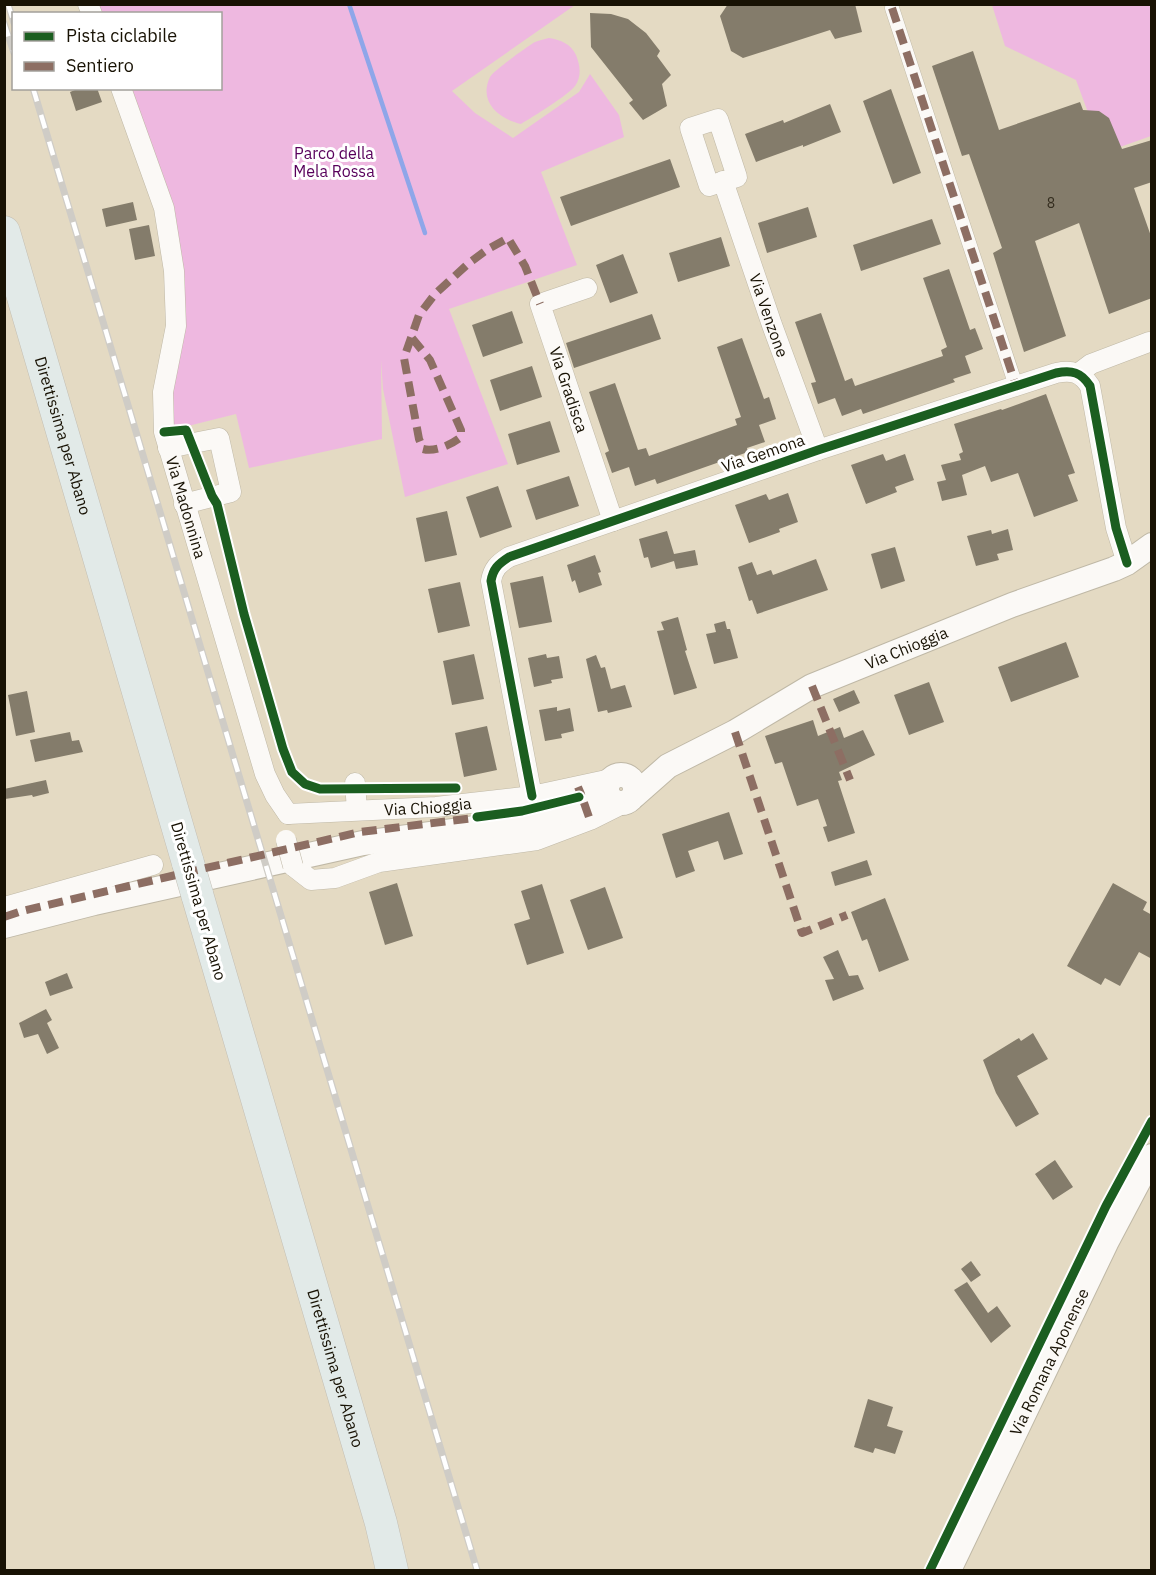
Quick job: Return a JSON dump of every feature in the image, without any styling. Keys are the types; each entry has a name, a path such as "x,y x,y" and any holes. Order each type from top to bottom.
{"highway":[{"name":"Direttissima per Abano","path":"4,232 381,1523 392,1570"}],"street":[{"path":"892,8 1016,386"},
{"name":"Via Madonnina","path":"122,90 164,208 174,271 176,326 163,392 164,432 266,774 275,795 288,814"},
{"path":"718,119 737,177 723,182 709,186 690,128 718,119"},
{"name":"Via Venzone","path":"723,182 818,450"},
{"name":"Via Gradisca","path":"587,288 540,304 613,520"},
{"name":"Via Gemona","path":"532,796 491,581 492,572 498,564 613,520 818,450 1056,373 1070,371 1079,373 1090,364 1149,342"},
{"path":"1079,373 1090,386 1116,528 1127,563"},
{"path":"168,448 219,438 231,492 184,504"},
{"name":"Via Chioggia","path":"4,926 94,903 353,845 528,821 585,805 620,790 735,732 812,686 1012,605 1127,563 1152,545"},
{"path":"355,783 357,810"},
{"name":"Via Chioggia","path":"620,790 590,820 537,840 379,862 335,878 311,880 293,866 283,824 288,814 436,807 532,796 620,790"},
{"path":"4,907 153,865"},
{"name":"Via Romana Aponense","path":"949,1570 1106,1243 1152,1156"}],"green space":[{"name":"Parco della Mela Rossa","path":"88,5 575,5 452,91 475,113 513,138 579,92 590,74 619,115 624,137 541,172 577,265 449,309 508,464 405,497 383,389 381,360 382,439 249,468 236,414 164,432 176,326 168,235 119,90 222,90 222,12 92,12"},
{"path":"992,5 1151,5 1151,136 1103,153 1076,80 1005,46"},
{"path":"549,38 565,43 574,51 579,67 575,86 550,106 521,124 498,114 489,102 487,94 490,77 531,44"}],"building":[{"path":"728,4 855,4 862,32 835,39 830,30 743,58 731,51 720,16"},
{"path":"590,13 611,14 628,19 646,33 660,51 657,56 671,75 662,84 667,106 643,120 629,103 633,100 591,47"},
{"path":"973,51 999,130 1080,102 1083,110 1099,111 1109,118 1122,149 1152,140 1152,182 1134,188 1152,239 1152,298 1109,314 1079,223 1035,241 1066,336 1024,352 993,253 1002,248 969,154 962,156 932,66"},
{"path":"891,89 921,173 893,184 863,101"},
{"path":"98,90 102,102 76,111 70,92"},
{"path":"830,104 841,132 756,162 745,134 783,120 784,123"},
{"path":"670,159 680,187 571,226 560,197"},
{"path":"133,202 137,220 106,227 102,209"},
{"path":"808,207 817,237 767,253 758,223"},
{"path":"932,219 941,244 861,271 853,245"},
{"path":"149,225 155,256 135,260 129,229"},
{"path":"721,237 730,266 678,282 669,253"},
{"path":"623,254 638,293 610,303 596,265"},
{"path":"949,269 970,330 975,328 983,349 965,356 971,373 953,379 955,382 863,414 861,409 842,416 835,398 818,404 811,383 816,382 795,322 821,313 845,381 852,378 855,386 943,356 941,350 947,347 923,278"},
{"path":"512,311 523,343 483,357 472,325"},
{"path":"652,314 661,339 574,368 566,343"},
{"path":"742,338 764,399 769,397 776,419 759,425 765,442 747,448 748,452 657,484 655,479 635,486 629,467 612,473 605,453 609,451 589,392 615,383 638,450 646,448 649,456 737,425 735,419 741,417 717,347"},
{"path":"532,366 542,397 500,411 490,380"},
{"path":"1046,394 1075,473 1068,475 1078,501 1034,517 1018,473 991,482 985,466 962,475 967,495 942,501 937,482 946,480 941,465 961,460 959,454 963,452 954,424"},
{"path":"550,421 560,452 517,465 508,434"},
{"path":"883,454 886,461 905,454 914,480 895,487 897,492 866,504 851,465"},
{"path":"569,476 579,506 536,520 526,490"},
{"path":"498,486 512,527 480,538 466,497"},
{"path":"788,493 798,522 779,529 780,532 749,543 735,505 766,494 769,500"},
{"path":"447,511 457,555 425,562 416,518"},
{"path":"1008,529 1013,550 997,554 999,560 976,566 967,536 991,530 992,534"},
{"path":"667,531 674,554 695,550 698,565 676,569 674,561 651,568 648,557 644,558 639,539"},
{"path":"895,547 905,581 881,589 871,554"},
{"path":"595,555 601,572 598,573 602,585 579,593 575,580 572,582 567,565"},
{"path":"816,559 828,590 757,614 752,600 749,601 738,567 752,562 757,575 771,570 773,575"},
{"path":"543,576 552,622 519,628 510,583"},
{"path":"460,582 470,626 438,633 428,589"},
{"path":"678,617 687,650 685,651 697,688 674,695 657,631 664,630 661,622"},
{"path":"725,621 727,629 730,629 738,658 714,664 706,634 716,632 714,624"},
{"path":"1066,642 1079,677 1011,702 998,667"},
{"path":"474,654 484,699 452,705 443,661"},
{"path":"546,654 547,658 559,656 563,678 534,687 528,658"},
{"path":"596,655 601,668 605,667 611,689 625,685 632,707 608,713 607,710 598,712 586,659"},
{"path":"929,682 944,722 909,735 894,695"},
{"path":"854,690 860,703 839,712 833,699"},
{"path":"27,691 35,732 16,736 8,695"},
{"path":"557,707 557,711 570,708 574,731 561,734 562,738 545,741 539,710"},
{"path":"813,720 818,736 840,727 844,738 863,730 875,755 839,772 842,780 838,781 855,833 828,842 823,827 827,826 818,799 797,806 782,762 775,764 765,736"},
{"path":"487,726 497,770 464,777 455,733"},
{"path":"70,732 72,741 79,740 83,752 35,762 30,740"},
{"path":"46,780 49,793 33,797 32,795 5,799 4,789"},
{"path":"729,812 743,854 724,860 718,841 688,851 695,871 676,878 662,834"},
{"path":"867,860 872,875 835,886 831,872"},
{"path":"397,883 413,936 385,945 369,892"},
{"path":"1113,883 1147,902 1143,910 1152,915 1152,959 1139,952 1120,986 1105,978 1101,985 1067,966"},
{"path":"542,884 564,953 527,965 514,924 530,919 521,891"},
{"path":"605,887 623,938 588,950 570,900"},
{"path":"885,898 909,960 879,972 867,939 862,941 851,912"},
{"path":"838,950 849,976 858,975 864,989 833,1001 825,980 834,979 823,957"},
{"path":"67,973 73,988 50,996 45,982"},
{"path":"46,1009 52,1020 47,1023 59,1048 47,1054 38,1034 24,1038 19,1023"},
{"path":"1033,1033 1048,1059 1017,1076 1039,1114 1016,1127 996,1093 983,1060 1019,1038 1021,1041"},
{"path":"1055,1160 1073,1187 1053,1200 1035,1174"},
{"path":"971,1261 981,1275 971,1282 961,1269"},
{"path":"967,1282 988,1313 997,1306 1011,1326 991,1343 954,1290"},
{"path":"868,1399 893,1407 887,1426 903,1431 895,1454 875,1448 873,1453 854,1447"}],"waterway":[{"path":"349,4 425,233"}],"railway":[{"path":"8,4 12,17"},
{"path":"4,23 12,47"},
{"path":"34,90 477,1570"}],"marked path":[{"path":"892,8 1016,386"},
{"path":"412,338 430,360 461,430 461,437 438,449 423,449 419,439 404,358 419,315 435,294 469,263 508,238 525,266 540,304"},
{"path":"812,686 850,780"},
{"path":"735,732 802,933 847,915"},
{"path":"578,787 581,794 578,795 579,798 582,797 590,820"},
{"path":"4,917 360,832 482,817"}],"cycle path":[{"path":"532,796 491,581 497,567 509,557 818,450 1056,373 1067,372 1080,375 1090,386 1116,528 1127,563"},
{"path":"164,432 186,430 217,504 244,614 283,749 292,772 305,784 320,789 456,788"},
{"path":"477,817 522,811 579,797"},
{"path":"930,1570 1106,1206 1152,1121"}]}
